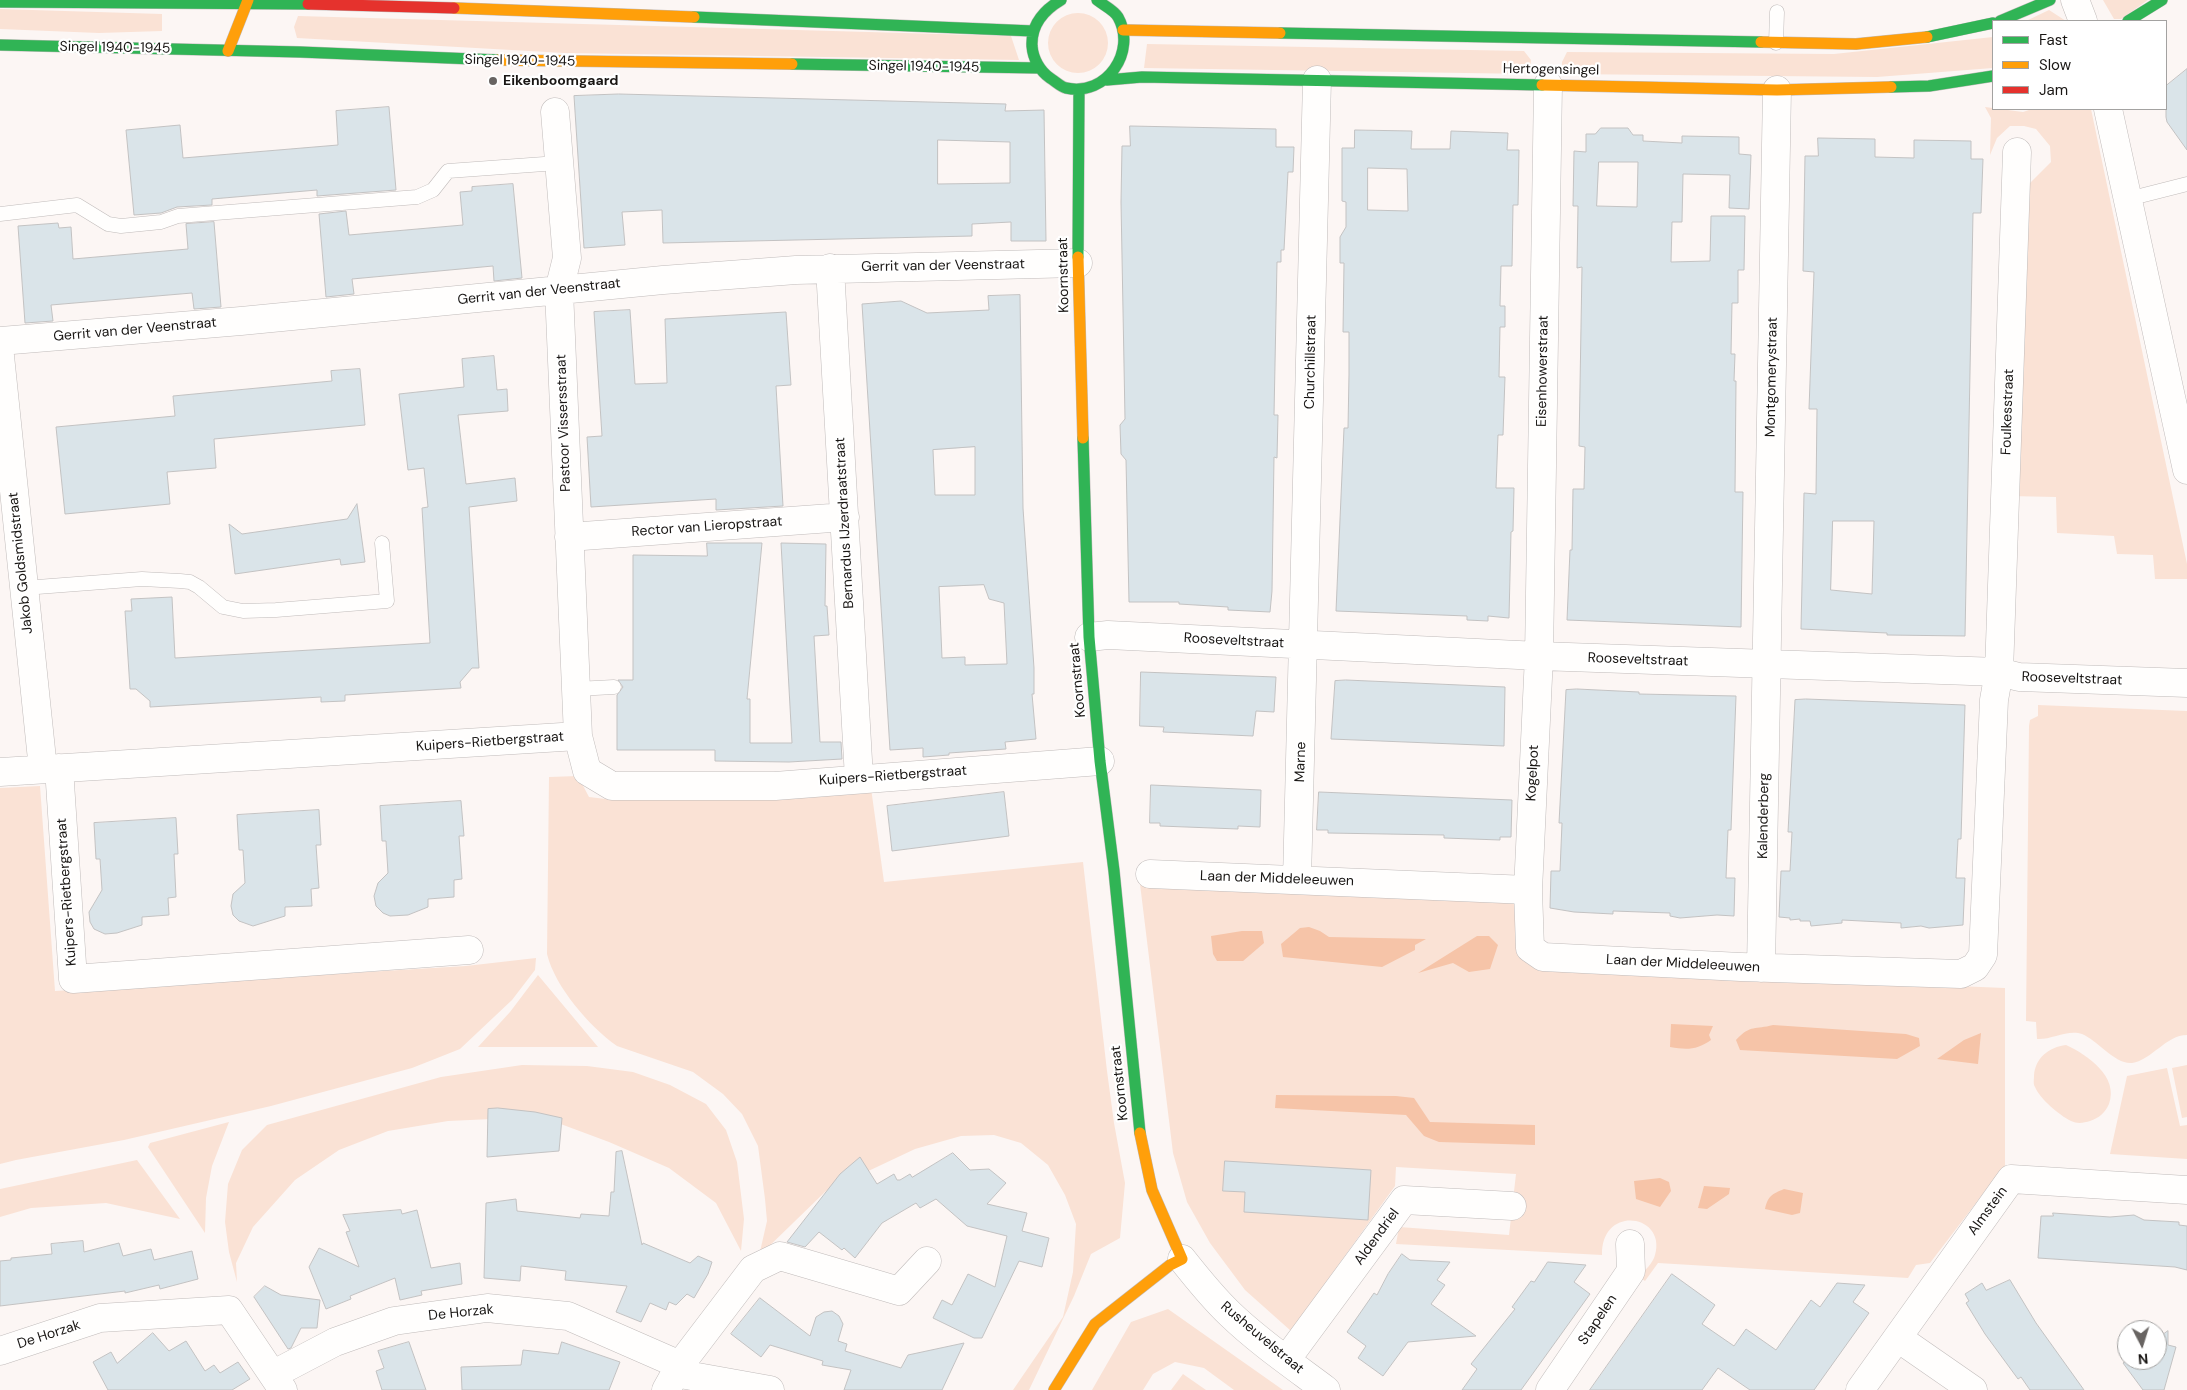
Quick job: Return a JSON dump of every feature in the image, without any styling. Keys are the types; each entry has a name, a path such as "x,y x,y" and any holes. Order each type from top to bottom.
{"main road":[{"path":"1061,0 1048,7 1039,18 1033,31 1032,50 1039,68 1050,80 1064,87 1079,90"},
{"path":"1097,0 1110,8 1118,18 1123,30 1125,44 1123,58 1107,80"},
{"path":"2002,20 2050,0"},
{"path":"2130,20 2162,0"},
{"path":"0,2 75,4 185,2 216,5 248,1 490,4 1033,31"},
{"path":"228,51 248,1"},
{"path":"1123,30 1856,44 1920,40 1959,33 1992,23"},
{"path":"223,32 228,51"},
{"name":"Singel 1940-1945","path":"0,45 479,60 1039,68"},
{"name":"Hertogensingel","path":"1079,90 1107,80 1142,77 1777,90 1929,86 1992,76"},
{"name":"Koornstraat","path":"1079,90 1078,263 1089,637 1100,761 1114,871 1139,1127 1152,1190 1182,1259"},
{"path":"1054,1390 1095,1324 1170,1265 1182,1259"}],"street":[{"path":"2075,0 2083,20"},
{"name":"Churchillstraat","path":"1304,644 1317,80"},
{"name":"Eisenhowerstraat","path":"1538,656 1548,85"},
{"name":"Montgomerystraat","path":"1768,665 1777,90"},
{"path":"2108,110 2187,470"},
{"name":"Pastoor Vissersstraat","path":"555,112 558,163 568,258 559,290 578,736"},
{"name":"Foulkesstraat","path":"1999,672 2017,152"},
{"name":"Gerrit van der Veenstraat","path":"0,341 241,321 559,290 830,268 1078,263"},
{"name":"Bernardus IJzerdraatstraat","path":"830,268 859,778"},
{"name":"Jakob Goldsmidstraat","path":"0,356 24,588 51,769"},
{"name":"Rector van Lieropstraat","path":"569,537 845,516"},
{"name":"Rooseveltstraat","path":"1089,637 1108,635 1538,656 1999,672 2019,677 2187,683"},
{"name":"Marne","path":"1297,880 1304,644"},
{"name":"Kogelpot","path":"1528,890 1538,656"},
{"name":"Kalenderberg","path":"1761,968 1768,665"},
{"name":"Laan der Middeleeuwen","path":"1150,874 1528,890 1530,948 1543,957 1761,968 1961,974 1975,967 1983,955 1994,700 1999,672"},
{"name":"Kuipers-Rietbergstraat","path":"0,772 578,736 587,771 612,786 775,786 859,778 1100,761"},
{"name":"Kuipers-Rietbergstraat","path":"51,769 74,979 469,950"},
{"name":"Almstein","path":"1898,1338 2011,1179 2187,1190"},
{"name":"Aldendriel","path":"1286,1360 1404,1200 1512,1206"},
{"name":"Stapelen","path":"1550,1390 1630,1271 1630,1244"},
{"path":"673,1376 753,1269 780,1256 899,1291 927,1262"},
{"name":"Rusheuvelstraat","path":"1182,1259 1231,1315 1326,1390"},
{"name":"De Horzak","path":"0,1351 100,1318 229,1310 279,1382 335,1342 394,1321 487,1308 568,1316 673,1376 770,1390"},
{"path":"1860,1390 1898,1338 1973,1390"}],"lane":[{"path":"1776,42 1777,12"},
{"path":"0,214 77,205 108,224 121,226 153,223 178,216 417,197 433,190 448,171 558,163"},
{"path":"2128,199 2187,184"},
{"path":"24,588 142,579 190,582 223,607 243,611 387,601 382,543"},
{"path":"576,689 614,687"}],"shaded area":[{"path":"2103,0 2148,0 2121,19 2114,19"},
{"path":"0,9 162,14 162,31 99,33 0,29"},
{"path":"2049,10 2064,20 2028,20"},
{"path":"1078,13 1095,18 1103,26 1108,43 1103,60 1095,68 1078,73 1061,68 1053,60 1048,43 1053,26 1061,18"},
{"path":"298,16 1011,36 1019,60 565,53 297,38 294,27"},
{"path":"1992,37 1992,68 1877,77 1562,74 1562,62 1567,52 1834,54"},
{"path":"1147,44 1524,51 1531,60 1530,74 1144,68"},
{"path":"1985,107 1992,108 1992,110 2023,112 2029,110 2091,110 2187,564 2187,579 2155,579 2153,555 2117,554 2114,536 2057,533 2056,497 2009,496 2019,194 2051,162 2050,146 2036,129 2024,126 2010,126 1997,138 1990,155 1991,118"},
{"path":"2038,705 2187,711 2187,1035 2172,1039 2146,1057 2132,1063 2126,1063 2113,1056 2082,1034 2071,1033 2037,1039 2036,1022 2026,1021 2029,726 2030,720 2038,716"},
{"path":"578,776 589,797 614,800 736,796 871,788 884,882 1083,862 1107,1071 1125,1183 1120,1238 1091,1254 1074,1296 1029,1390 1013,1390 1063,1317 1073,1272 1076,1224 1065,1195 1048,1165 1021,1143 994,1135 961,1136 915,1149 826,1191 759,1256 767,1221 765,1199 758,1146 742,1114 723,1094 693,1072 617,1046 585,1017 566,993 551,967 547,954 549,777"},
{"path":"40,786 55,991 466,966 536,958 535,970 512,1000 460,1049 412,1068 271,1106 124,1140 0,1164 0,788"},
{"path":"1140,884 1505,898 1513,902 1543,969 2005,988 2005,1169 2002,1169 1930,1263 1916,1265 1908,1278 1658,1263 1645,1281 1639,1277 1654,1258 1656,1241 1652,1231 1643,1224 1633,1220 1621,1222 1612,1228 1604,1239 1602,1255 1396,1244 1399,1227 1509,1235 1516,1174 1396,1167 1395,1186 1291,1331 1245,1290 1210,1243 1187,1202 1173,1153"},
{"path":"1309,927 1329,937 1426,939 1415,945 1415,950 1382,967 1283,957 1281,944 1300,928"},
{"path":"1242,931 1262,931 1264,943 1243,961 1217,961 1213,954 1211,936"},
{"path":"1477,936 1489,936 1498,945 1490,969 1469,972 1453,963 1418,973"},
{"path":"538,975 598,1047 478,1047 510,1012"},
{"path":"1671,1024 1713,1026 1709,1035 1711,1040 1701,1046 1692,1048 1670,1047"},
{"path":"1773,1025 1906,1034 1919,1038 1920,1046 1897,1059 1740,1050 1736,1040 1741,1035 1753,1028"},
{"path":"1981,1033 1978,1064 1937,1059 1964,1040"},
{"path":"2066,1045 2075,1049 2100,1068 2110,1085 2109,1104 2104,1113 2088,1122 2073,1122 2061,1115 2045,1101 2034,1085 2035,1070 2044,1054 2054,1048"},
{"path":"522,1065 587,1066 633,1072 670,1085 706,1104 726,1130 737,1162 744,1219 741,1251 716,1203 669,1168 609,1142 558,1123 492,1119 448,1121 388,1131 339,1150 295,1180 253,1227 236,1263 237,1282 229,1252 225,1222 228,1184 242,1150 267,1125 441,1077"},
{"path":"2187,1065 2187,1117 2182,1118 2172,1068"},
{"path":"2167,1068 2180,1126 2187,1125 2187,1159 2110,1154 2127,1076"},
{"path":"1276,1095 1396,1096 1414,1098 1430,1122 1535,1125 1535,1145 1439,1142 1424,1136 1406,1115 1275,1108"},
{"path":"229,1122 212,1166 206,1198 205,1233 148,1147 150,1143"},
{"path":"137,1160 180,1219 106,1203 31,1208 0,1217 0,1189"},
{"path":"1660,1178 1669,1182 1671,1191 1660,1207 1636,1199 1634,1181"},
{"path":"1704,1186 1730,1188 1729,1194 1707,1209 1698,1208"},
{"path":"1784,1189 1803,1193 1800,1213 1792,1215 1765,1209 1771,1196"},
{"path":"1168,1309 1283,1390 1234,1390 1204,1368 1175,1362 1153,1374 1143,1390 1092,1390 1131,1322"},
{"path":"1183,1374 1206,1390 1171,1390"}],"building":[{"path":"2187,69 2187,150 2167,122 2167,85"},
{"path":"619,94 1006,104 1005,111 1044,110 1046,241 1011,241 1011,222 972,224 972,236 663,243 662,210 622,212 625,245 584,248 574,96","holes":["938,140 1010,142 1010,183 938,184"]},
{"path":"389,107 396,190 317,196 317,190 212,199 212,205 177,207 161,213 134,215 126,130 180,125 183,158 338,145 336,111"},
{"path":"1130,126 1276,129 1276,147 1294,147 1293,172 1288,172 1284,250 1281,250 1281,262 1277,262 1274,415 1278,415 1277,458 1274,457 1270,612 1228,610 1228,607 1179,604 1179,602 1129,602 1126,460 1121,454 1120,425 1125,419 1121,202 1122,146 1130,146"},
{"path":"1601,128 1628,128 1633,135 1643,135 1643,141 1682,143 1682,136 1739,137 1739,154 1751,155 1749,209 1729,208 1730,175 1683,174 1682,222 1672,222 1671,262 1710,261 1711,216 1745,216 1744,270 1738,270 1738,303 1732,303 1731,354 1735,354 1734,381 1736,381 1735,492 1743,492 1741,627 1567,620 1570,550 1572,550 1573,489 1584,489 1585,447 1579,446 1582,267 1577,268 1578,206 1573,206 1574,151 1586,152 1586,134 1595,134","holes":["1599,162 1638,162 1637,207 1597,206"]},
{"path":"1355,130 1412,131 1411,149 1450,149 1451,131 1508,133 1507,150 1519,150 1518,205 1513,205 1512,266 1501,266 1500,306 1505,306 1505,327 1500,327 1499,377 1505,377 1503,435 1498,435 1496,488 1514,488 1509,618 1488,616 1488,621 1467,620 1467,616 1336,611 1344,428 1348,428 1349,374 1349,332 1343,332 1344,263 1340,263 1340,237 1346,227 1346,202 1342,201 1342,148 1354,148","holes":["1368,168 1407,169 1408,211 1368,210"]},
{"path":"1818,138 1875,139 1875,157 1914,158 1914,140 1971,141 1971,159 1983,159 1981,213 1973,213 1965,636 1887,635 1887,633 1801,629 1804,493 1816,494 1817,409 1809,409 1814,272 1803,271 1805,156 1818,156","holes":["1833,521 1874,521 1872,594 1831,590"]},
{"path":"513,184 522,278 494,281 493,266 352,279 354,294 326,297 319,214 346,211 349,235 463,225 460,192 472,191 472,187"},
{"path":"214,222 221,307 194,309 192,293 51,305 53,321 25,323 18,226 58,223 59,228 71,227 73,259 188,249 186,224"},
{"path":"1020,295 1023,508 1034,668 1034,694 1032,694 1036,739 1005,742 1006,749 923,757 923,748 890,750 862,304 901,301 927,313 989,310 988,296","holes":["975,447 975,495 935,495 933,450","984,585 989,599 1004,603 1007,664 965,665 965,657 942,658 939,587"]},
{"path":"630,310 635,384 667,383 665,319 786,312 791,385 776,386 783,506 716,510 716,499 591,507 587,437 602,436 594,312"},
{"path":"494,356 497,390 507,389 508,411 458,415 466,484 515,478 517,501 469,507 479,668 472,668 460,682 461,688 345,695 345,701 321,702 321,697 150,707 150,701 136,689 130,689 125,611 132,611 131,599 172,597 175,658 430,643 422,508 428,507 424,468 408,470 399,394 464,387 462,359"},
{"path":"360,369 365,425 214,439 216,468 167,472 170,504 65,514 56,427 175,416 173,396 332,381 331,371"},
{"path":"357,504 365,562 341,565 340,559 235,574 229,524 242,534 347,519"},
{"path":"707,543 762,543 747,699 750,699 750,743 792,743 781,543 826,544 825,606 827,606 829,635 814,636 820,742 841,742 842,759 789,762 715,761 715,750 617,750 617,695 623,687 618,680 633,680 633,555 707,556"},
{"path":"1141,672 1276,677 1274,712 1256,711 1253,736 1163,732 1164,727 1140,726"},
{"path":"1335,681 1505,687 1504,746 1331,739"},
{"path":"1566,690 1639,692 1639,694 1736,696 1731,830 1728,830 1726,878 1735,878 1734,916 1717,915 1680,918 1670,916 1670,913 1613,911 1613,914 1574,912 1550,908 1551,871 1560,871 1562,823 1559,823"},
{"path":"1795,700 1965,705 1961,839 1958,839 1956,878 1965,878 1963,925 1901,928 1901,923 1842,920 1842,923 1811,926 1810,921 1790,920 1790,918 1779,917 1781,871 1790,871 1792,832 1788,832"},
{"path":"1151,785 1261,790 1260,827 1238,826 1238,829 1160,826 1160,823 1150,823"},
{"path":"1004,792 1009,836 892,851 887,806"},
{"path":"1319,792 1512,800 1511,837 1500,837 1500,840 1444,838 1444,835 1328,833 1328,830 1317,830"},
{"path":"461,801 464,836 459,836 462,879 454,880 454,897 428,899 428,907 408,915 390,916 383,913 376,906 374,896 378,883 388,873 386,841 382,841 380,806"},
{"path":"319,810 321,845 316,845 319,888 311,889 312,906 285,907 285,916 253,926 239,921 233,915 231,906 233,894 245,883 243,850 239,850 237,815"},
{"path":"176,818 178,854 174,854 176,897 168,898 169,915 142,917 142,925 117,933 105,934 94,929 90,922 89,912 102,890 100,859 96,859 94,823"},
{"path":"498,1108 535,1112 562,1118 559,1151 487,1157 488,1109"},
{"path":"622,1151 642,1245 643,1243 690,1263 698,1256 712,1262 708,1274 694,1298 687,1294 676,1305 669,1302 666,1310 650,1303 641,1322 616,1312 627,1286 565,1280 566,1271 521,1266 520,1281 484,1278 486,1203 516,1199 517,1211 580,1218 581,1214 609,1216 611,1192 614,1192 616,1152"},
{"path":"953,1153 970,1170 989,1169 1006,1183 987,1204 1027,1213 1022,1231 1049,1238 1042,1267 1019,1261 982,1338 974,1338 933,1318 942,1300 952,1305 968,1274 995,1287 1007,1236 967,1226 936,1199 920,1208 916,1203 882,1223 855,1258 844,1248 842,1250 819,1232 805,1247 787,1242 840,1174 860,1157 877,1184 894,1174 897,1180 910,1174 912,1177"},
{"path":"1225,1161 1371,1170 1368,1220 1244,1212 1245,1192 1223,1191"},
{"path":"401,1210 402,1214 417,1210 431,1268 460,1263 462,1284 421,1291 422,1295 400,1300 395,1278 350,1296 351,1299 326,1309 309,1267 319,1248 359,1267 346,1232 350,1231 343,1215"},
{"path":"2053,1213 2110,1217 2134,1215 2144,1220 2179,1222 2179,1225 2187,1226 2187,1270 2175,1267 2038,1258 2041,1216 2053,1216"},
{"path":"83,1241 84,1252 119,1243 123,1256 151,1249 154,1260 192,1251 198,1279 160,1289 159,1285 125,1293 125,1291 0,1306 0,1261 11,1260 11,1258 52,1254 51,1244"},
{"path":"1402,1254 1410,1260 1450,1262 1437,1280 1445,1285 1431,1304 1476,1336 1408,1342 1383,1376 1358,1358 1366,1346 1347,1332 1374,1293 1377,1295 1388,1274"},
{"path":"1548,1262 1586,1265 1574,1282 1590,1294 1521,1390 1462,1390 1477,1369 1471,1364 1515,1309 1512,1307 1531,1281 1534,1282"},
{"path":"1672,1274 1715,1305 1702,1324 1734,1346 1746,1329 1776,1350 1811,1300 1820,1307 1837,1283 1865,1285 1853,1302 1869,1313 1814,1390 1750,1390 1718,1368 1702,1390 1590,1390"},
{"path":"2010,1280 2036,1323 2084,1390 2030,1390 2021,1377 2018,1379 1985,1334 1966,1303 1969,1301 1965,1294 1982,1283 1986,1290"},
{"path":"265,1286 281,1295 320,1300 317,1328 301,1328 291,1348 288,1349 254,1297"},
{"path":"760,1298 810,1336 816,1317 824,1312 832,1311 839,1316 843,1324 838,1341 847,1344 845,1351 901,1368 908,1355 964,1343 942,1390 844,1390 851,1370 822,1365 823,1361 770,1345 761,1357 731,1334"},
{"path":"2167,1332 2168,1345 2176,1347 2164,1390 2143,1390 2128,1370 2167,1370"},
{"path":"153,1333 169,1351 186,1341 205,1371 214,1365 220,1373 238,1362 250,1379 232,1390 108,1390 93,1362 111,1352 117,1363"},
{"path":"409,1342 426,1390 382,1390 376,1371 384,1368 378,1351"},
{"path":"562,1342 620,1362 609,1390 462,1390 461,1367 521,1365 523,1350 558,1354"}],"traffic: fast":[{"path":"1061,0 1049,8 1036,25 1032,38 1034,56 1043,72 1060,85 1066,88 1081,89 1094,85 1114,69 1121,57 1124,44 1123,30 1118,17 1097,0"},
{"path":"2002,20 2050,0"},
{"path":"2130,20 2162,0"},
{"path":"0,2 308,4"},
{"path":"694,17 1033,31"},
{"path":"1927,37 1992,23"},
{"path":"1280,33 1761,42"},
{"path":"0,45 300,52 498,60"},
{"path":"792,64 1039,68"},
{"path":"1891,87 1929,86 1992,76"},
{"path":"1107,80 1142,77 1542,85"},
{"path":"1078,257 1079,89"},
{"path":"1083,438 1089,637 1100,761 1114,871 1140,1133"}],"traffic: slow":[{"path":"228,51 248,0"},
{"path":"454,8 694,17"},
{"path":"1123,30 1280,33"},
{"path":"1761,42 1856,44 1927,37"},
{"path":"498,60 792,64"},
{"path":"1542,85 1777,90 1891,87"},
{"path":"1078,257 1083,438"},
{"path":"1054,1390 1095,1324 1170,1265 1182,1259 1152,1190 1140,1133"}],"traffic: jam":[{"path":"308,4 454,8"}],"place":[{"name":"Eikenboomgaard","path":"493,81"}]}
